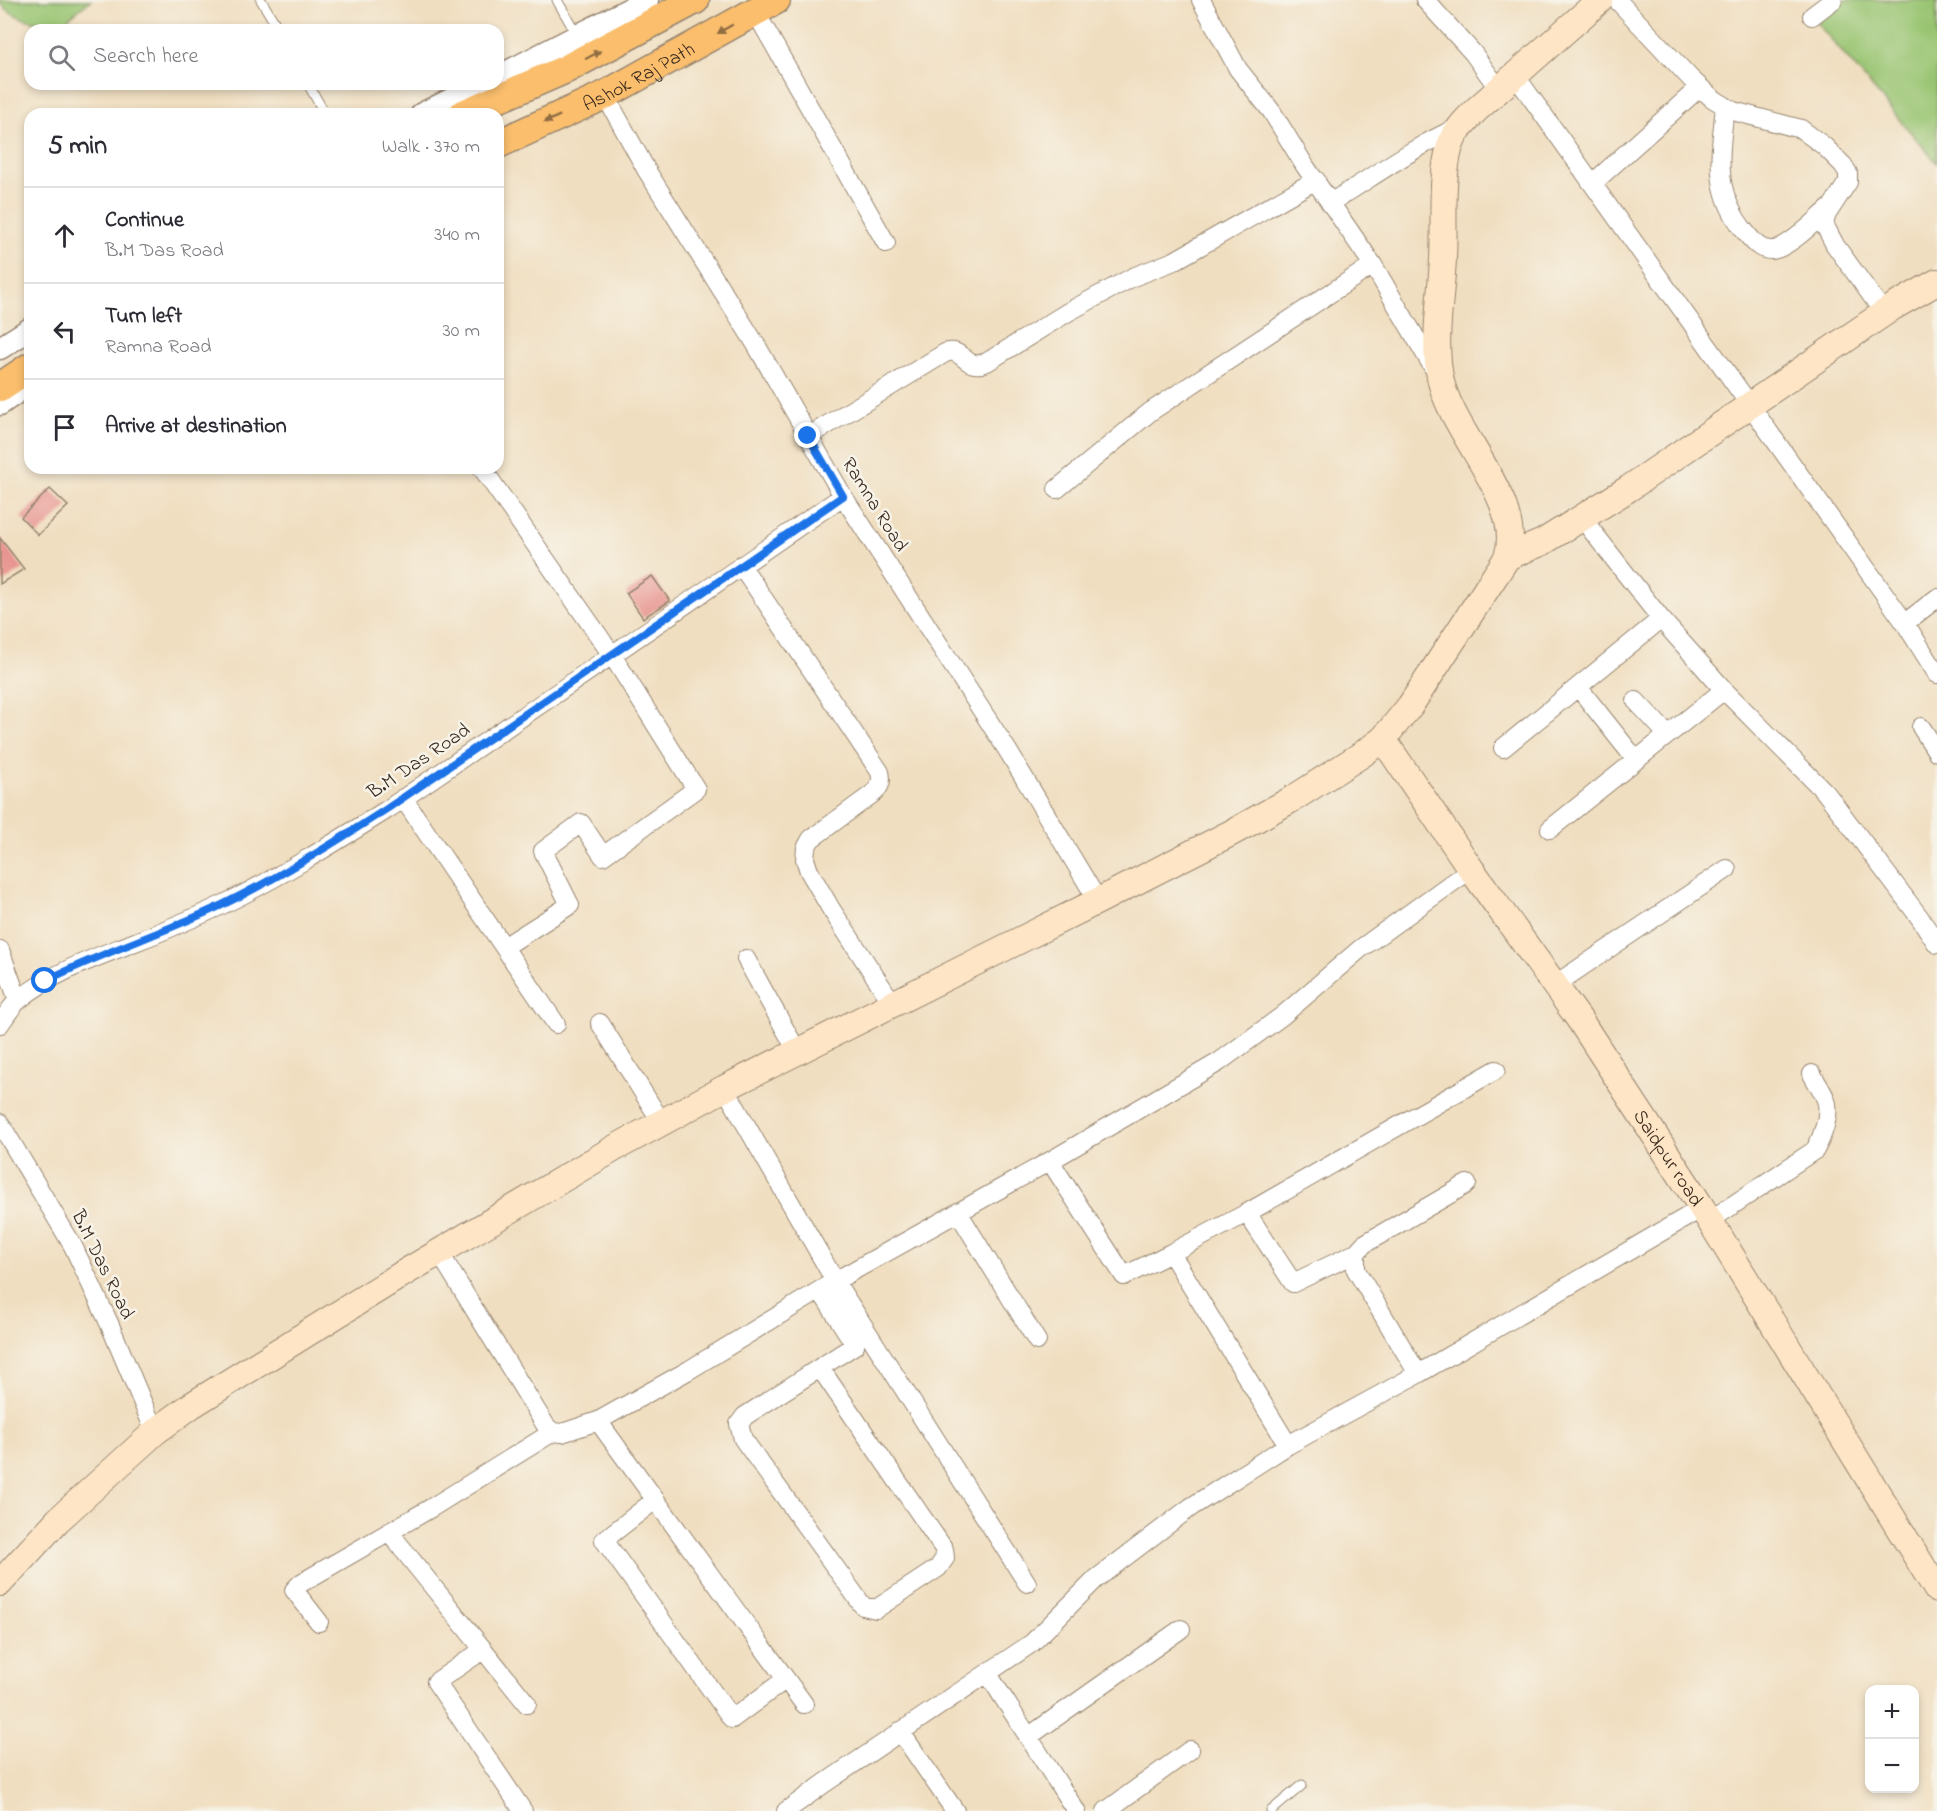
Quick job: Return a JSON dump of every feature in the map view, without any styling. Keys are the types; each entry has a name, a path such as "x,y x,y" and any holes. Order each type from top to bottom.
{"main road":[{"name":"Ashok Raj Path","path":"477,108 566,69 695,0"},
{"path":"0,1583 58,1520 155,1431 192,1405 439,1252 558,1181 725,1088 1098,902 1294,798 1383,739 1410,706 1507,557 1510,535 1506,511 1452,411 1440,378 1437,340 1443,260 1446,164 1451,144 1459,127 1600,0"},
{"name":"Ashok Raj Path","path":"504,141 605,96 765,6"},
{"path":"1507,557 1543,542 1628,489 1884,313 1937,282"},
{"path":"0,369 24,353"},
{"path":"0,387 24,371"},
{"name":"Saidpur road","path":"1383,739 1471,869 1556,984 1705,1215 1937,1590"}],"street":[{"path":"504,74 647,0"},
{"path":"1201,0 1238,69 1272,112 1330,203 1373,264 1440,378"},
{"path":"1425,0 1473,53 1507,82 1593,183 1905,623 1937,674"},
{"path":"1617,0 1712,98 1733,111 1801,129 1824,146 1848,173 1848,182 1827,214 1824,224 1828,235 1884,313"},
{"path":"1812,16 1833,0"},
{"path":"765,6 886,243"},
{"path":"1593,183 1700,87"},
{"path":"434,108 471,90"},
{"name":"Ramna Road","path":"605,96 647,171 713,274 843,496 1008,751 1098,902"},
{"path":"1725,106 1720,174 1724,194 1732,214 1756,244 1763,249 1775,250 1832,206"},
{"path":"1330,203 1416,148 1459,127"},
{"path":"808,436 952,350 973,365 987,362 1078,307 1133,277 1174,261 1316,180"},
{"path":"1057,489 1150,412 1373,264"},
{"path":"0,348 24,333"},
{"path":"0,404 24,387"},
{"path":"486,474 612,655 696,789 603,856 582,823 543,851 570,904 504,947"},
{"name":"B.M Das Road","path":"0,1024 18,1000 45,981 167,930 270,881 403,798 843,496"},
{"path":"1582,518 1661,619 1724,690 1826,793 1937,944"},
{"path":"741,565 880,772 882,779 875,792 811,839 806,849 806,859 809,871 831,909 893,1004"},
{"path":"1905,623 1937,597"},
{"path":"1503,748 1661,619"},
{"path":"1578,687 1636,760"},
{"path":"1550,829 1724,690"},
{"path":"1636,701 1668,735"},
{"path":"1921,727 1937,752"},
{"path":"403,798 556,1024"},
{"path":"1556,984 1727,868"},
{"path":"439,1252 546,1426 553,1432 562,1433 574,1430 598,1421 688,1370 827,1285 1050,1161 1219,1062 1282,1016 1359,949 1471,869"},
{"path":"0,950 18,1000"},
{"path":"746,959 798,1051"},
{"path":"600,1023 662,1123"},
{"path":"1050,1161 1124,1276 1247,1213 1496,1070"},
{"path":"786,1811 1032,1643 1096,1579 1191,1507 1288,1445 1705,1215 1815,1150 1820,1142 1827,1101 1812,1074"},
{"path":"725,1088 827,1285 855,1346 820,1368 745,1416 739,1424 743,1439 863,1606 876,1609 938,1569 945,1558 944,1549 820,1368"},
{"name":"B.M Das Road","path":"0,1124 73,1246 155,1431"},
{"path":"1247,1213 1293,1282 1356,1253 1364,1244 1467,1184"},
{"path":"958,1212 1037,1341"},
{"path":"1171,1253 1288,1445"},
{"path":"1356,1253 1356,1270 1418,1374"},
{"path":"827,1285 1027,1583"},
{"path":"598,1421 804,1704"},
{"path":"319,1622 294,1590 301,1583 553,1432"},
{"path":"655,1500 604,1540 732,1719 786,1678"},
{"path":"389,1532 527,1704"},
{"path":"1028,1737 1181,1629"},
{"path":"483,1650 436,1682 523,1811"},
{"path":"988,1674 1076,1811"},
{"path":"900,1731 956,1811"},
{"path":"1106,1811 1190,1750"}],"lane":[{"path":"261,0 275,24"},
{"path":"557,0 578,37"},
{"path":"311,90 322,108"},
{"path":"1271,1811 1302,1785"}],"green space":[{"path":"0,0 91,0 61,24 36,22 20,17 7,9 0,3"},
{"path":"1832,0 1937,0 1937,163 1812,17"}],"building":[{"path":"50,489 68,506 38,535 21,517"},
{"path":"0,538 24,569 0,584"},
{"path":"652,576 670,601 643,618 626,593"}],"route":[{"path":"45,981 221,905 270,881 316,854 388,808 843,496 808,436"}]}
